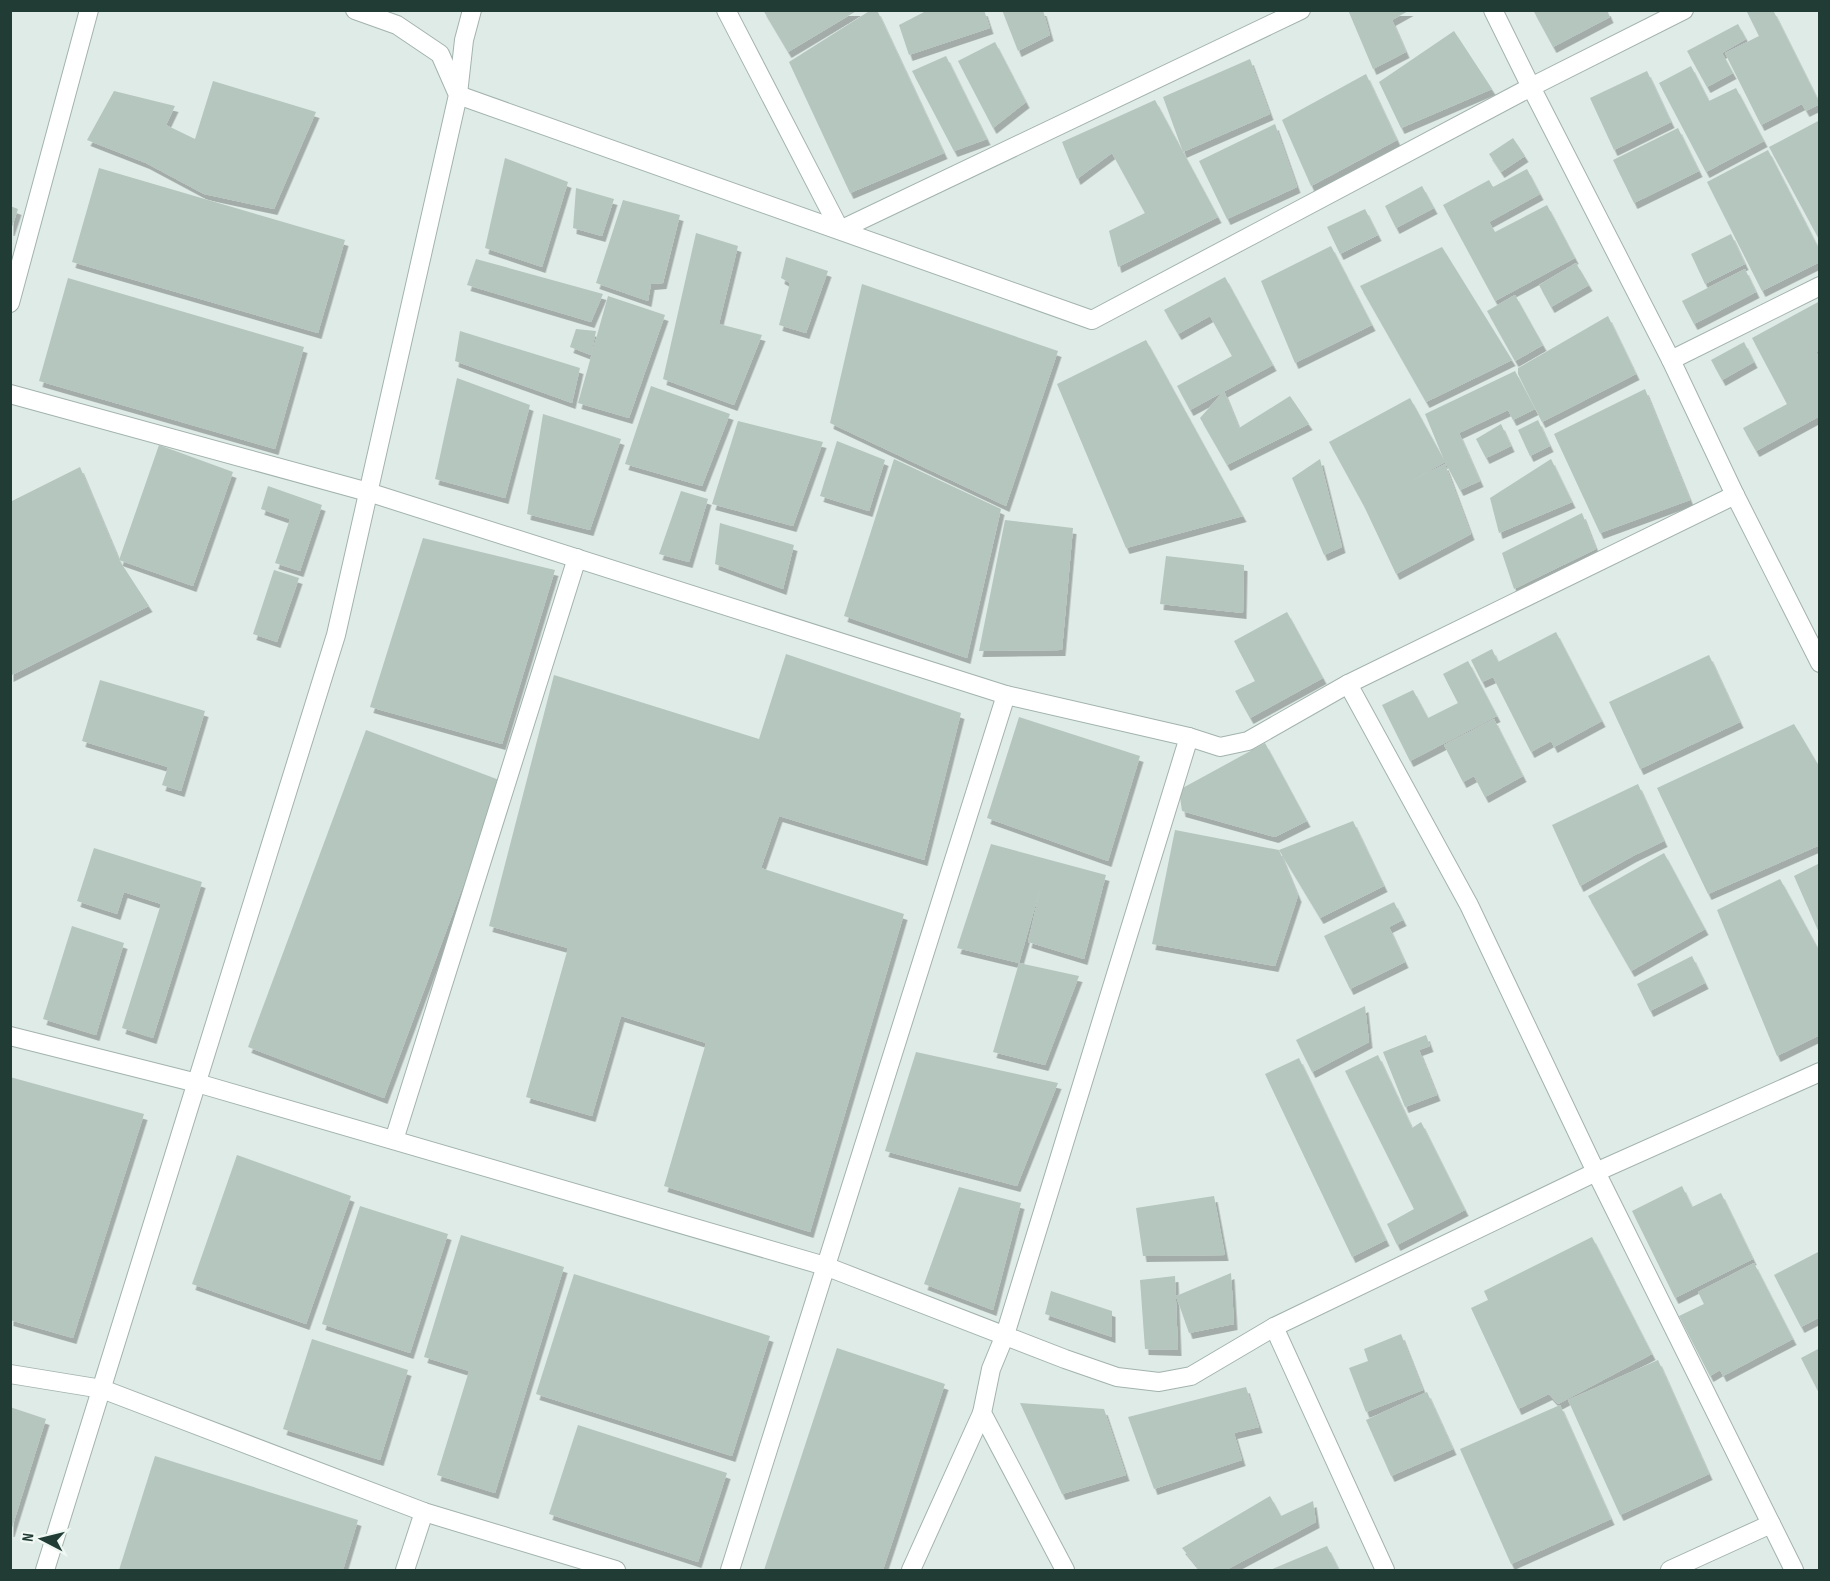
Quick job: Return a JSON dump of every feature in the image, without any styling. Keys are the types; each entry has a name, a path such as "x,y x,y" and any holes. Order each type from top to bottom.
{"street":[{"path":"10,303 89,10"},
{"path":"355,10 397,25 440,54 458,95 1092,320 1531,87 1684,10"},
{"path":"45,1570 336,636 458,95 464,40 472,10"},
{"path":"726,10 840,230"},
{"path":"840,230 1301,10"},
{"path":"1494,10 1671,360 1735,495 1820,663"},
{"path":"1671,360 1820,286"},
{"path":"10,394 368,492 1006,695 1189,737 1220,747 1248,741 1348,684 1735,495"},
{"path":"394,1140 577,558"},
{"path":"1348,684 1468,904 1596,1172 1794,1570"},
{"path":"730,1570 1006,695"},
{"path":"911,1570 982,1413 991,1369 1005,1335 1189,737"},
{"path":"10,1035 197,1083 825,1266 1116,1377 1159,1382 1191,1376 1274,1327 1596,1172 1820,1072"},
{"path":"1274,1327 1385,1570"},
{"path":"10,1374 102,1389 424,1512 616,1570"},
{"path":"982,1413 1065,1570"},
{"path":"405,1570 424,1512"},
{"path":"1670,1570 1771,1524"}],"building":[{"path":"763,10 858,10 788,52"},
{"path":"871,10 877,10 944,153 850,193 789,62"},
{"path":"928,10 984,10 990,28 909,55 899,25"},
{"path":"1002,10 1043,10 1050,35 1018,51"},
{"path":"1348,10 1410,10 1392,20 1406,52 1373,69"},
{"path":"1533,10 1607,10 1610,17 1553,47"},
{"path":"1746,10 1773,10 1820,104 1806,111 1802,104 1761,125 1725,53 1759,36"},
{"path":"1738,24 1746,39 1722,53 1733,73 1707,87 1687,51"},
{"path":"1454,31 1492,89 1401,128 1379,82"},
{"path":"995,42 1026,102 993,128 958,61"},
{"path":"946,56 987,139 954,151 912,71"},
{"path":"1250,59 1270,114 1183,152 1163,97"},
{"path":"1691,66 1709,101 1736,88 1764,141 1706,172 1659,83"},
{"path":"1647,71 1671,122 1614,150 1590,98"},
{"path":"1366,74 1397,140 1311,186 1282,120"},
{"path":"213,81 316,112 274,209 204,194 146,163 87,140 114,91 175,106 166,125 195,139"},
{"path":"1155,100 1218,217 1118,267 1109,231 1145,213 1112,153 1077,179 1062,142"},
{"path":"1820,120 1820,159 1818,160 1820,163 1820,241 1769,147"},
{"path":"1275,124 1297,187 1227,219 1199,161"},
{"path":"1678,128 1699,171 1634,203 1613,160"},
{"path":"1513,138 1525,156 1501,172 1489,154"},
{"path":"1768,150 1820,251 1820,262 1762,291 1707,182"},
{"path":"505,158 568,182 542,267 485,248"},
{"path":"99,168 345,240 318,333 72,262"},
{"path":"1527,169 1540,194 1489,222 1495,232 1547,205 1575,258 1495,301 1443,205 1489,180 1493,187"},
{"path":"1422,186 1434,208 1396,228 1385,206"},
{"path":"576,188 614,199 602,236 573,228"},
{"path":"623,200 680,215 663,283 651,284 648,301 596,283"},
{"path":"10,206 18,209 11,230 10,230"},
{"path":"1365,209 1378,235 1340,254 1327,227"},
{"path":"696,233 738,246 719,324 762,335 734,405 663,379"},
{"path":"1731,234 1745,264 1705,284 1691,254"},
{"path":"1331,246 1372,325 1295,363 1261,281"},
{"path":"1442,247 1512,360 1426,402 1360,286"},
{"path":"786,257 828,271 806,333 779,325 790,283 781,278"},
{"path":"476,259 603,294 591,322 467,285"},
{"path":"1576,263 1589,285 1551,307 1539,285"},
{"path":"1745,269 1756,292 1694,324 1682,301"},
{"path":"1225,277 1273,365 1190,410 1177,386 1232,356 1210,316 1178,334 1164,310"},
{"path":"68,278 304,347 275,449 39,381"},
{"path":"862,284 1058,351 1006,506 830,423"},
{"path":"1515,295 1543,345 1515,361 1487,311"},
{"path":"608,296 665,315 629,418 578,403"},
{"path":"1820,301 1820,351 1816,352 1820,359 1820,416 1756,451 1743,428 1787,404 1752,338"},
{"path":"1608,316 1636,374 1542,422 1518,374 1518,368"},
{"path":"576,329 596,331 591,355 570,347"},
{"path":"460,331 580,368 572,403 455,361"},
{"path":"1146,340 1243,516 1126,548 1057,384"},
{"path":"1744,342 1754,362 1722,380 1711,360"},
{"path":"1515,371 1535,409 1513,420 1508,410 1459,433 1480,481 1460,490 1445,462 1407,483 1445,464 1471,534 1396,574 1364,506 1329,442 1410,398 1444,460 1425,414"},
{"path":"457,378 530,405 505,498 435,479"},
{"path":"651,386 730,414 702,486 625,464"},
{"path":"1645,389 1690,500 1600,533 1554,434"},
{"path":"1224,391 1239,428 1290,396 1309,424 1227,465 1200,418"},
{"path":"543,414 621,439 590,530 527,514"},
{"path":"1538,420 1550,446 1530,456 1518,430"},
{"path":"738,421 823,442 793,526 712,504"},
{"path":"1501,424 1511,446 1486,458 1476,439"},
{"path":"837,441 885,460 869,511 820,496"},
{"path":"159,445 233,472 193,586 119,560"},
{"path":"894,459 1001,509 967,658 844,616"},
{"path":"1320,459 1342,547 1324,555 1292,478"},
{"path":"1551,459 1572,502 1499,533 1490,498"},
{"path":"80,467 119,560 149,606 10,676 10,502"},
{"path":"268,486 322,505 300,571 275,563 290,519 261,509"},
{"path":"681,491 708,499 689,562 659,554"},
{"path":"1582,513 1596,549 1514,589 1502,553"},
{"path":"1005,520 1073,528 1062,650 979,651"},
{"path":"720,523 794,545 783,589 715,564"},
{"path":"423,538 555,570 502,744 370,707"},
{"path":"1166,556 1244,565 1243,613 1160,604"},
{"path":"274,570 299,578 277,642 253,634"},
{"path":"1287,612 1323,678 1250,718 1235,691 1255,681 1234,641"},
{"path":"1556,632 1602,721 1554,747 1551,741 1531,752 1493,677 1482,682 1471,660 1492,649 1498,662"},
{"path":"786,654 961,713 924,860 779,816 761,868 904,914 810,1232 664,1186 706,1043 621,1016 592,1116 526,1097 568,948 489,926 554,675 759,739"},
{"path":"1709,655 1740,722 1640,769 1609,702"},
{"path":"1468,661 1497,716 1410,761 1382,705 1413,690 1428,718 1458,703 1443,674"},
{"path":"100,680 205,711 181,791 162,785 168,767 82,741"},
{"path":"1019,717 1140,756 1108,861 987,818"},
{"path":"1494,719 1523,776 1485,797 1474,776 1463,782 1444,745"},
{"path":"1794,724 1820,768 1820,845 1708,894 1657,788"},
{"path":"366,730 502,781 384,1098 248,1047"},
{"path":"1265,743 1307,821 1275,837 1182,811 1179,790"},
{"path":"1638,784 1664,841 1580,886 1552,825"},
{"path":"1353,821 1384,886 1320,918 1279,850"},
{"path":"1175,830 1279,850 1298,896 1275,966 1152,944"},
{"path":"991,844 1106,875 1084,959 1028,942 1041,886 1019,963 957,948"},
{"path":"94,848 202,882 153,1038 122,1028 161,904 124,892 117,914 77,901"},
{"path":"1664,853 1705,929 1631,971 1588,896"},
{"path":"1820,863 1820,935 1794,876"},
{"path":"1780,879 1820,952 1820,1035 1777,1056 1717,910"},
{"path":"1394,902 1403,920 1389,927 1405,962 1350,989 1324,936"},
{"path":"72,926 124,943 96,1035 43,1019"},
{"path":"1692,956 1705,983 1650,1011 1637,984"},
{"path":"1019,963 1079,976 1045,1065 993,1052"},
{"path":"1365,1006 1369,1042 1312,1072 1296,1040"},
{"path":"1426,1035 1430,1046 1419,1050 1437,1095 1405,1107 1383,1052"},
{"path":"916,1052 1058,1083 1017,1186 885,1151"},
{"path":"1378,1055 1412,1128 1421,1122 1465,1210 1397,1245 1387,1224 1414,1209 1345,1071"},
{"path":"1299,1058 1386,1240 1352,1257 1265,1074"},
{"path":"10,1077 144,1114 73,1338 10,1320"},
{"path":"237,1155 351,1196 306,1324 192,1284"},
{"path":"1682,1186 1692,1207 1721,1193 1753,1259 1675,1298 1632,1211"},
{"path":"959,1187 1021,1203 993,1310 924,1284"},
{"path":"1214,1196 1225,1255 1143,1256 1136,1208"},
{"path":"360,1206 448,1234 410,1353 322,1324"},
{"path":"461,1235 564,1267 495,1493 437,1475 469,1371 424,1357"},
{"path":"1592,1237 1652,1354 1558,1404 1549,1394 1518,1409 1471,1308 1488,1300 1484,1291"},
{"path":"1820,1251 1820,1317 1801,1327 1774,1275"},
{"path":"1754,1263 1793,1339 1723,1376 1720,1370 1710,1376 1679,1316 1704,1304 1698,1292"},
{"path":"1231,1273 1234,1324 1189,1333 1176,1296"},
{"path":"574,1274 770,1336 732,1456 536,1394"},
{"path":"1175,1276 1178,1350 1145,1349 1140,1280"},
{"path":"1051,1291 1112,1311 1112,1337 1045,1314"},
{"path":"1401,1334 1423,1390 1366,1412 1349,1368 1368,1361 1364,1349"},
{"path":"312,1339 408,1370 380,1460 283,1429"},
{"path":"837,1348 945,1384 883,1570 764,1570"},
{"path":"1820,1348 1820,1395 1801,1358"},
{"path":"1658,1360 1709,1474 1620,1515 1568,1400"},
{"path":"1246,1387 1259,1427 1234,1433 1242,1460 1154,1489 1128,1417"},
{"path":"1427,1392 1453,1449 1391,1476 1366,1420"},
{"path":"1020,1403 1104,1409 1126,1475 1062,1494"},
{"path":"1560,1405 1611,1519 1511,1564 1460,1449"},
{"path":"10,1407 46,1419 11,1531 10,1531"},
{"path":"578,1425 727,1473 698,1562 549,1514"},
{"path":"155,1456 358,1520 343,1570 119,1570"},
{"path":"1270,1496 1281,1516 1313,1501 1316,1522 1226,1570 1200,1570 1182,1548"},
{"path":"1327,1546 1339,1570 1270,1570"}]}
